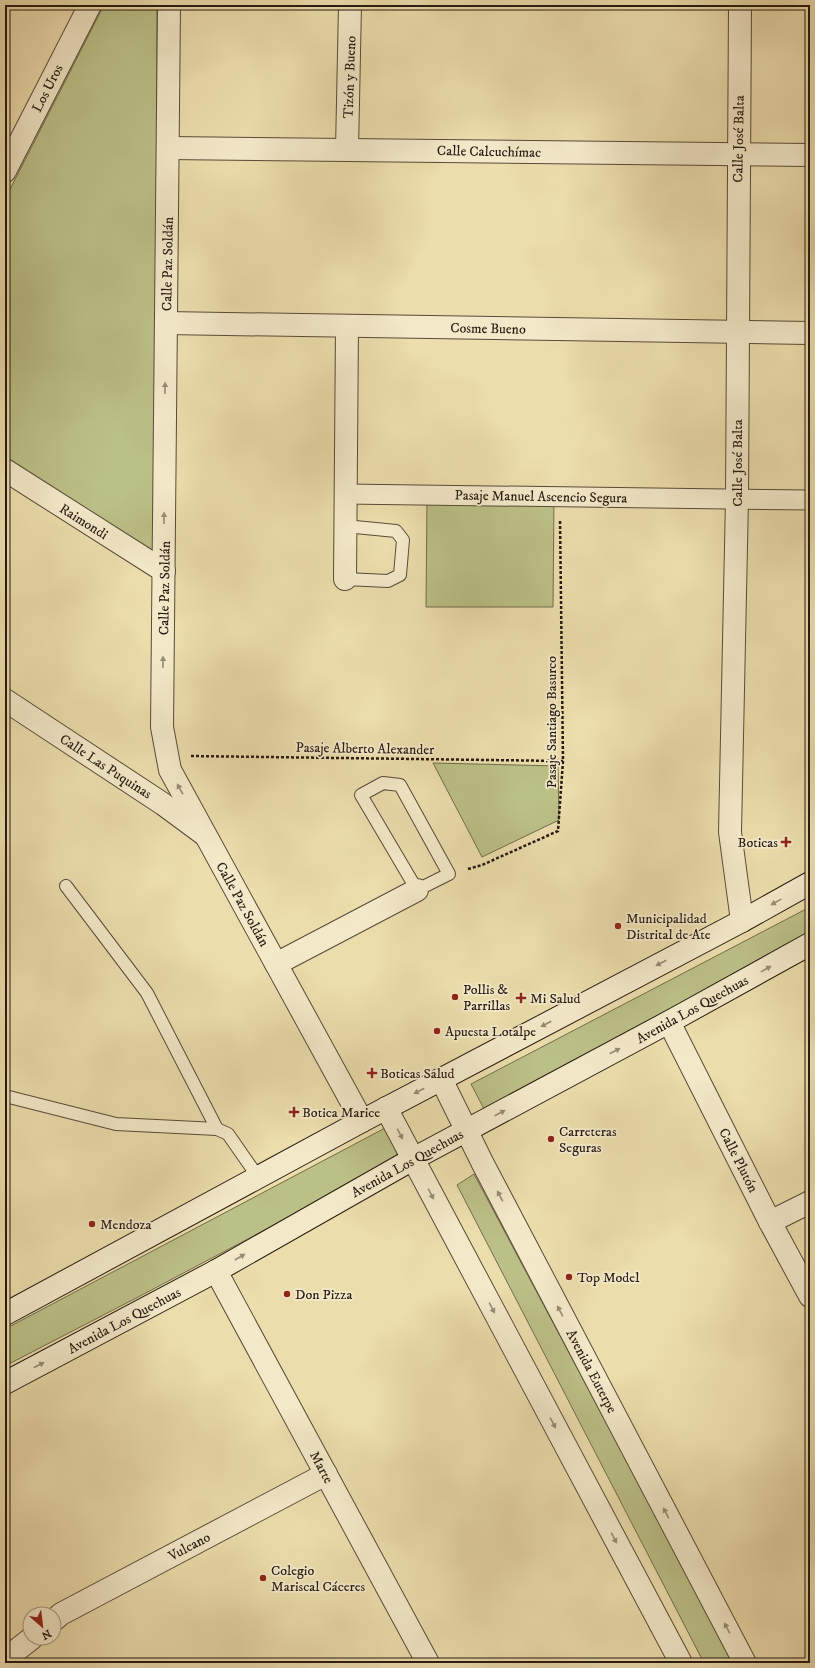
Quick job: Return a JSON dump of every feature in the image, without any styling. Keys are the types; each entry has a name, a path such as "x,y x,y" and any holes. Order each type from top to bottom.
{"street":[{"name":"Los Uros","path":"5,171 90,5"},
{"name":"Calle Paz Soldán","path":"169,5 162,727 167,756 170,770 362,1121"},
{"name":"Tizón y Bueno","path":"347,150 350,5"},
{"name":"Calle José Balta","path":"740,5 737,499 730,832 742,921"},
{"name":"Calle Calcuchímac","path":"168,148 810,155"},
{"name":"Cosme Bueno","path":"166,323 810,333"},
{"path":"346,579 345,494 347,326"},
{"name":"Raimondi","path":"5,470 164,571"},
{"name":"Pasaje Manuel Ascencio Segura","path":"345,494 810,500"},
{"name":"Calle Las Puquinas","path":"5,700 163,804 205,835"},
{"path":"5,1314 386,1108 742,921 810,883"},
{"path":"276,964 417,890"},
{"name":"Avenida Los Quechuas","path":"5,1383 216,1271 413,1159 669,1022 810,944"},
{"name":"Calle Plutón","path":"669,1022 770,1222 810,1296"},
{"name":"Avenida Euterpe","path":"441,1079 466,1131 745,1663"},
{"path":"386,1108 681,1663"},
{"path":"770,1222 810,1202"},
{"name":"Marte","path":"216,1271 428,1663"},
{"name":"Vulcano","path":"62,1614 326,1474"},
{"path":"8,1663 13,1653 22,1646"}],"lane":[{"path":"345,526 396,531 403,540 400,575 388,581 346,579"},
{"path":"383,783 400,785 449,874 417,890 361,794 383,783"},
{"path":"66,886 147,993 216,1129"},
{"path":"5,1096 116,1124 216,1129 228,1134 258,1177"}],"path":[{"name":"Pasaje Santiago Basurco","path":"449,874 482,865 558,831 563,761 559,496"},
{"name":"Pasaje Alberto Alexander","path":"167,756 563,761"}],"green space":[{"path":"104,5 157,5 156,554 5,459 5,199"},
{"path":"427,500 554,501 553,607 426,607"},
{"path":"433,763 558,766 559,820 482,857"},
{"path":"810,907 810,935 484,1109 471,1084"},
{"path":"387,1127 399,1159 5,1366 5,1329"},
{"path":"474,1174 734,1663 704,1663 457,1185"}],"place":[{"name":"Boticas","path":"786,842"},
{"name":"Municipalidad Distrital de Ate","path":"618,926"},
{"name":"Pollis & Parrillas","path":"455,997"},
{"name":"Mi Salud","path":"521,998"},
{"name":"Apuesta Lotalpe","path":"437,1031"},
{"name":"Boticas Salud","path":"372,1073"},
{"name":"Botica Marice","path":"294,1112"},
{"name":"Carreteras Seguras","path":"551,1139"},
{"name":"Mendoza","path":"92,1224"},
{"name":"Top Model","path":"569,1277"},
{"name":"Don Pizza","path":"287,1294"},
{"name":"Colegio Mariscal Cáceres","path":"263,1578"}]}
